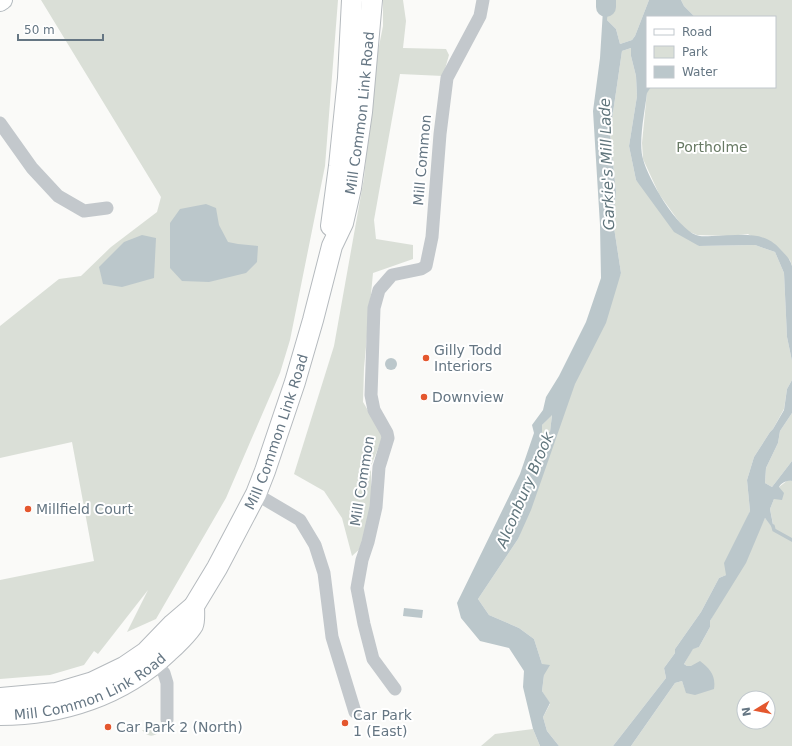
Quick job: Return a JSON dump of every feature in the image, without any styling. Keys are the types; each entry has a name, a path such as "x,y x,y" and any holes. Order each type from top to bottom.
{"main road":[{"name":"Mill Common Link Road","path":"332,246 331,221 339,166 348,78 352,0"},
{"name":"Mill Common Link Road","path":"0,698 56,693 93,682 124,667 151,658 176,645 193,624 194,606 217,568 256,494 297,375 332,246 343,223 351,188 362,112 372,0"},
{"name":"Mill Common Link Road","path":"9,715 48,712 92,699 116,689 143,673 151,658"},
{"name":"Mill Common Link Road","path":"0,722 15,719 9,715"}],"street":[{"name":"Mill Common","path":"395,689 373,659 357,588 362,560 368,542 376,507 379,467 388,438 387,433 374,410 371,395 374,308 379,290 392,275 421,269 426,266 432,237 440,134 447,78 480,16 483,0"},
{"path":"0,122 32,168 58,196 84,211 107,208"},
{"path":"256,494 300,520 315,545 324,573 332,637 355,712"},
{"path":"151,658 164,673 167,682 167,720"}],"green space":[{"path":"41,0 338,0 325,166 290,340 280,373 226,498 156,619 127,632 148,590 98,654 94,651 84,665 50,675 0,679 0,580 94,561 72,442 0,458 0,326 59,279 81,276 111,247 157,212 161,197"},
{"path":"383,0 403,0 406,21 403,48 446,49 449,55 443,76 400,74 374,220 376,239 413,245 413,259 373,273 364,368 363,402 383,436 371,466 371,502 363,546 352,556 342,518 324,491 294,474 334,346 364,178 375,66 383,26"},
{"path":"610,0 649,0 632,40 620,44 616,29 607,20 607,4"},
{"name":"Portholme","path":"681,0 792,0 792,266 790,260 748,234 728,236 697,235 685,230 659,194 643,159 642,143 647,92 650,88 776,88 776,16 694,16 684,6"},
{"path":"631,48 631,56 636,76 637,96 629,146 636,180 699,246 755,245 775,252 784,273 787,337 792,361 792,380 787,389 784,409 773,429 754,457 747,480 750,511 726,575 719,578 701,612 675,649 675,653 664,668 666,678 613,746 559,746 547,731 543,717 550,704 542,691 544,675 534,639 519,628 489,615 478,599 518,539 567,399 621,273 613,221 616,192 610,133 622,51"},
{"path":"792,413 792,461 772,487 765,483 766,468 778,443 780,431"},
{"path":"552,414 550,433 542,435 542,425"},
{"path":"788,480 792,481 792,746 631,746 675,683 682,681 685,689 691,666 684,664 693,648 699,647 710,627 710,621 765,518 774,529 770,509 774,499 782,499 779,487"},
{"path":"533,729 540,746 481,746 495,734"},
{"path":"142,730 161,730 152,736 144,733"}],"water":[{"name":"Alconbury Brook","path":"649,0 681,0 684,6 694,16 646,16 646,88 650,88 647,93 642,126 641,144 643,159 646,168 664,202 688,231 702,236 757,236 773,243 788,257 792,266 792,361 787,337 784,273 775,252 755,245 699,246 674,232 636,180 629,146 637,96 636,76 631,56 631,48 622,51 610,133 616,192 613,221 621,273 606,323 575,384 531,510 518,539 478,599 489,615 519,628 534,639 542,664 550,665 544,675 542,691 550,703 543,717 547,731 559,746 540,746 533,729 523,687 524,671 509,648 480,641 461,618 457,603 520,474 534,433 532,425 543,410 546,397 559,376 586,322 601,278 600,225 593,111 600,58 603,10 608,9 607,20 616,29 620,44 632,40","holes":["552,415 550,432 542,434 542,425"]},
{"path":"206,204 216,208 219,225 228,242 258,246 257,262 246,273 209,282 182,281 170,268 170,223 180,209"},
{"path":"142,235 156,238 154,278 122,287 103,284 99,267 124,242"},
{"path":"393,358 396,359 396,369 389,370 386,369 385,362 386,359"},
{"path":"792,380 792,413 780,431 778,443 766,468 765,483 772,487 792,461 792,481 786,481 779,487 784,493 782,500 774,499 770,509 774,530 765,518 746,563 710,621 710,627 699,647 693,649 684,664 691,666 700,661 704,664 712,673 714,689 695,695 686,693 682,681 675,683 631,746 613,746 666,678 664,668 675,653 675,649 701,612 719,578 726,575 724,563 750,511 747,480 754,457 784,410 787,389"},
{"path":"404,608 423,610 422,618 403,616"}],"waterway":[{"name":"Garkie's Mill Lade","path":"606,0 606,7"},
{"path":"773,526 774,530 792,540"}],"place":[{"name":"Gilly Todd Interiors","path":"426,358"},
{"name":"Downview","path":"424,397"},
{"name":"Millfield Court","path":"28,509"},
{"name":"Car Park 1 (East)","path":"345,723"},
{"name":"Car Park 2 (North)","path":"108,727"}]}
